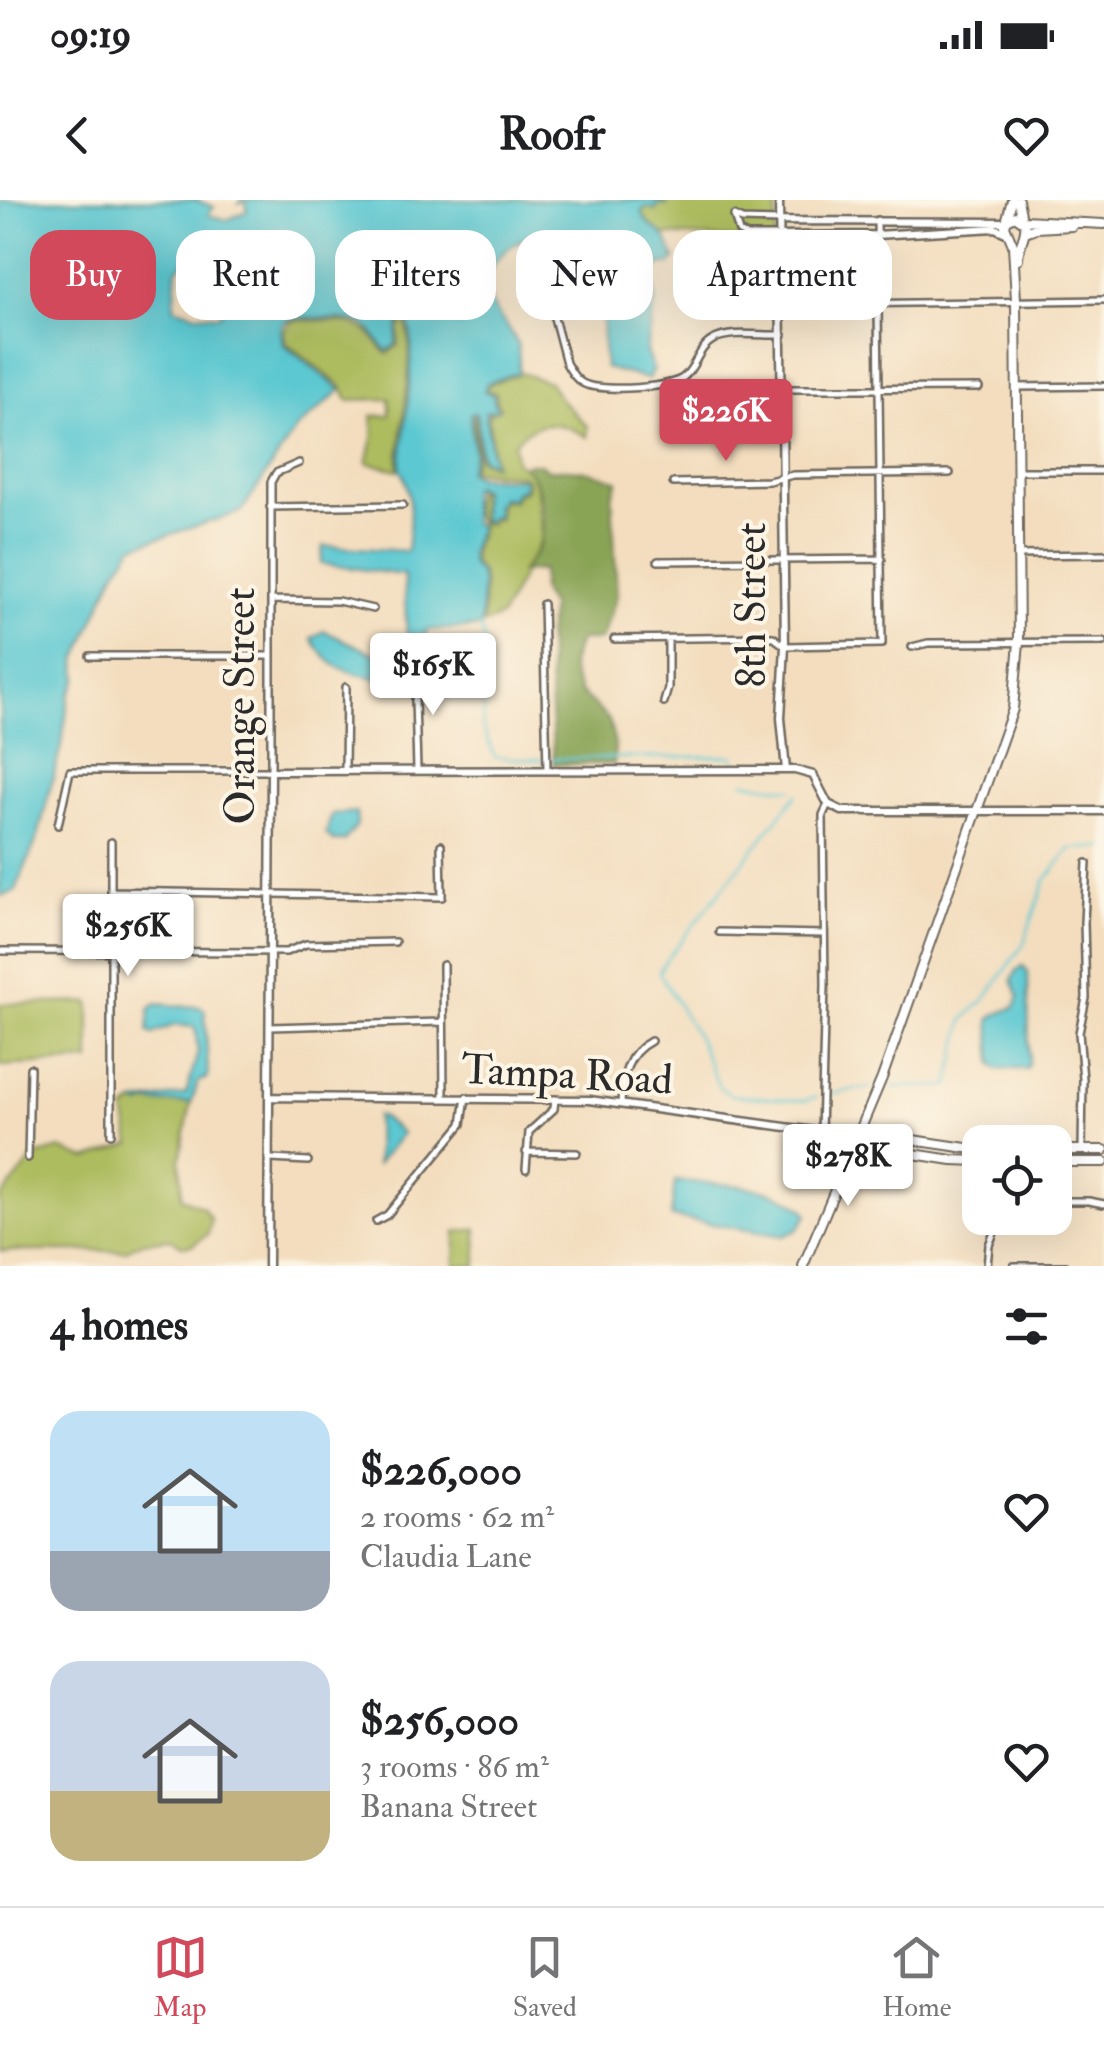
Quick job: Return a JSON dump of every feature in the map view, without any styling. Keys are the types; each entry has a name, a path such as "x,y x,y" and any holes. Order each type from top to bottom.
{"main road":[{"path":"803,1266 878,1090 1013,709 1020,642 1016,278 1018,245 1024,234 1015,200"},
{"path":"1015,200 1007,234 1013,246 1016,278"},
{"path":"1007,221 1015,216 1104,224"},
{"path":"1007,234 1015,238 1036,228 1086,224"},
{"name":"Tampa Road","path":"962,1147 872,1134 859,1137 868,1147 962,1161"},
{"path":"1072,1150 1104,1150"},
{"path":"1072,1162 1104,1162"}],"street":[{"name":"8th Street","path":"779,200 779,230"},
{"path":"738,230 734,216 742,220 1007,221"},
{"path":"876,220 876,230"},
{"path":"892,234 990,228 1007,234"},
{"path":"892,302 1104,300"},
{"path":"555,320 566,363 585,385 668,384 688,374 712,340 723,336 782,335"},
{"name":"8th Street","path":"782,320 784,646 780,718 786,770"},
{"path":"614,639 773,637 784,646 882,644 879,320"},
{"path":"1016,387 1104,386"},
{"path":"783,389 979,388"},
{"name":"Orange Street","path":"268,1266 270,507 272,477 299,464"},
{"path":"1017,471 1104,471"},
{"path":"672,483 793,475 950,473"},
{"path":"270,507 403,504"},
{"path":"1018,555 1104,554"},
{"path":"658,561 882,559"},
{"path":"271,600 338,602 374,609"},
{"path":"544,604 547,769"},
{"path":"664,702 668,688 668,639"},
{"path":"912,647 1104,642"},
{"path":"90,656 270,656"},
{"path":"417,770 415,699 428,663"},
{"path":"345,770 346,686"},
{"path":"58,825 70,771 786,770 808,772 816,779 828,804 842,811 1104,811"},
{"path":"821,1133 825,985 823,814 828,804"},
{"path":"111,842 111,1134"},
{"path":"111,892 442,897 441,845"},
{"path":"1082,1150 1079,1034 1086,998 1087,863"},
{"path":"719,932 822,934"},
{"path":"0,951 286,952 306,944 395,942"},
{"path":"441,1022 445,1015 442,965"},
{"path":"270,1027 441,1022"},
{"path":"441,1022 444,1097"},
{"path":"620,1102 626,1066 650,1040"},
{"path":"28,1158 30,1068"},
{"name":"Tampa Road","path":"269,1096 620,1102 859,1137"},
{"path":"376,1221 388,1214 462,1124 466,1097"},
{"path":"526,1169 529,1132 554,1109 555,1099"},
{"path":"526,1152 577,1153"},
{"path":"271,1159 308,1162"},
{"path":"1072,1200 1104,1204"},
{"path":"987,1266 994,1235"},
{"path":"1014,1266 1066,1266"}],"green space":[{"path":"659,200 777,200 776,230 673,230 673,236 663,235 650,227 642,212 646,207 664,203"},
{"path":"405,320 410,348 398,470 367,463 374,434 372,416 390,415 390,399 348,400 342,387 286,343 283,331 291,321 351,324 366,330 388,354 398,345 399,329"},
{"path":"521,373 549,382 588,427 587,437 549,424 531,429 514,443 516,462 530,471 537,489 542,538 501,616 483,625 484,585 473,563 481,527 475,514 474,494 479,490 480,522 489,524 499,519 498,506 503,500 513,501 526,490 527,479 471,471 476,454 472,416 475,415 479,459 494,465 488,414 500,409 496,393 487,390 488,385"},
{"path":"528,463 618,481 612,496 617,596 601,640 579,640 571,664 580,692 609,720 615,745 614,764 554,764 547,634 551,608 541,590 542,570 521,572 538,548 543,525 539,491 523,466"},
{"path":"90,1002 90,1061 0,1066 0,1004"},
{"path":"135,1103 141,1106 191,1103 180,1159 182,1198 203,1207 211,1220 208,1234 192,1245 182,1246 171,1239 142,1242 125,1251 0,1251 0,1199 35,1156 60,1149 87,1159 131,1144 125,1110"},
{"path":"477,1229 477,1266 455,1266 456,1232"}],"water":[{"path":"0,200 196,200 214,207 208,215 227,220 247,211 246,201 239,203 241,200 659,200 666,205 656,205 656,210 646,207 642,212 666,238 673,254 669,265 661,264 653,274 653,230 516,230 516,243 496,262 496,230 335,230 335,319 315,318 315,230 176,230 176,320 288,320 282,329 283,344 341,390 296,429 241,512 133,546 113,576 77,660 78,678 69,696 62,742 38,836 15,892 0,896"},
{"path":"496,310 516,341 519,372 487,383 484,391 494,395 498,409 485,412 493,463 481,458 477,414 470,415 474,454 468,472 477,477 524,479 524,488 515,492 512,499 502,497 496,505 497,517 482,521 481,489 474,486 470,495 473,523 479,527 470,553 482,585 481,627 426,630 422,667 416,676 401,680 338,667 312,638 324,631 386,659 408,658 404,575 321,564 323,546 407,551 409,498 400,468 411,365 407,320 496,320"},
{"path":"340,320 400,320 396,344 388,351 360,323"},
{"path":"603,320 652,320 646,352 653,369 648,379 605,368"},
{"path":"356,812 357,825 344,841 333,841 326,834 332,814"},
{"path":"1023,966 1028,972 1029,1065 1026,1069 998,1069 993,1065 990,1020 1015,1007 1019,997 1012,980"},
{"path":"155,1004 205,1010 208,1073 207,1078 198,1082 191,1103 135,1103 186,1094 198,1052 195,1027 174,1025 153,1034 148,1032 150,1009"},
{"path":"376,1116 402,1133 377,1164"},
{"path":"675,1181 764,1190 796,1204 808,1214 797,1230 783,1236 671,1217"}],"waterway":[{"path":"480,627 487,649 488,679 482,726 495,757 542,760"},
{"path":"552,759 732,756 738,765"},
{"path":"743,782 791,789"},
{"path":"797,794 659,972 699,1040 719,1087 730,1095 804,1101 816,1097"},
{"path":"893,1087 949,1086 964,1019 986,998 1023,945 1045,881 1070,849 1104,847"},
{"path":"830,1094 870,1087"}]}
